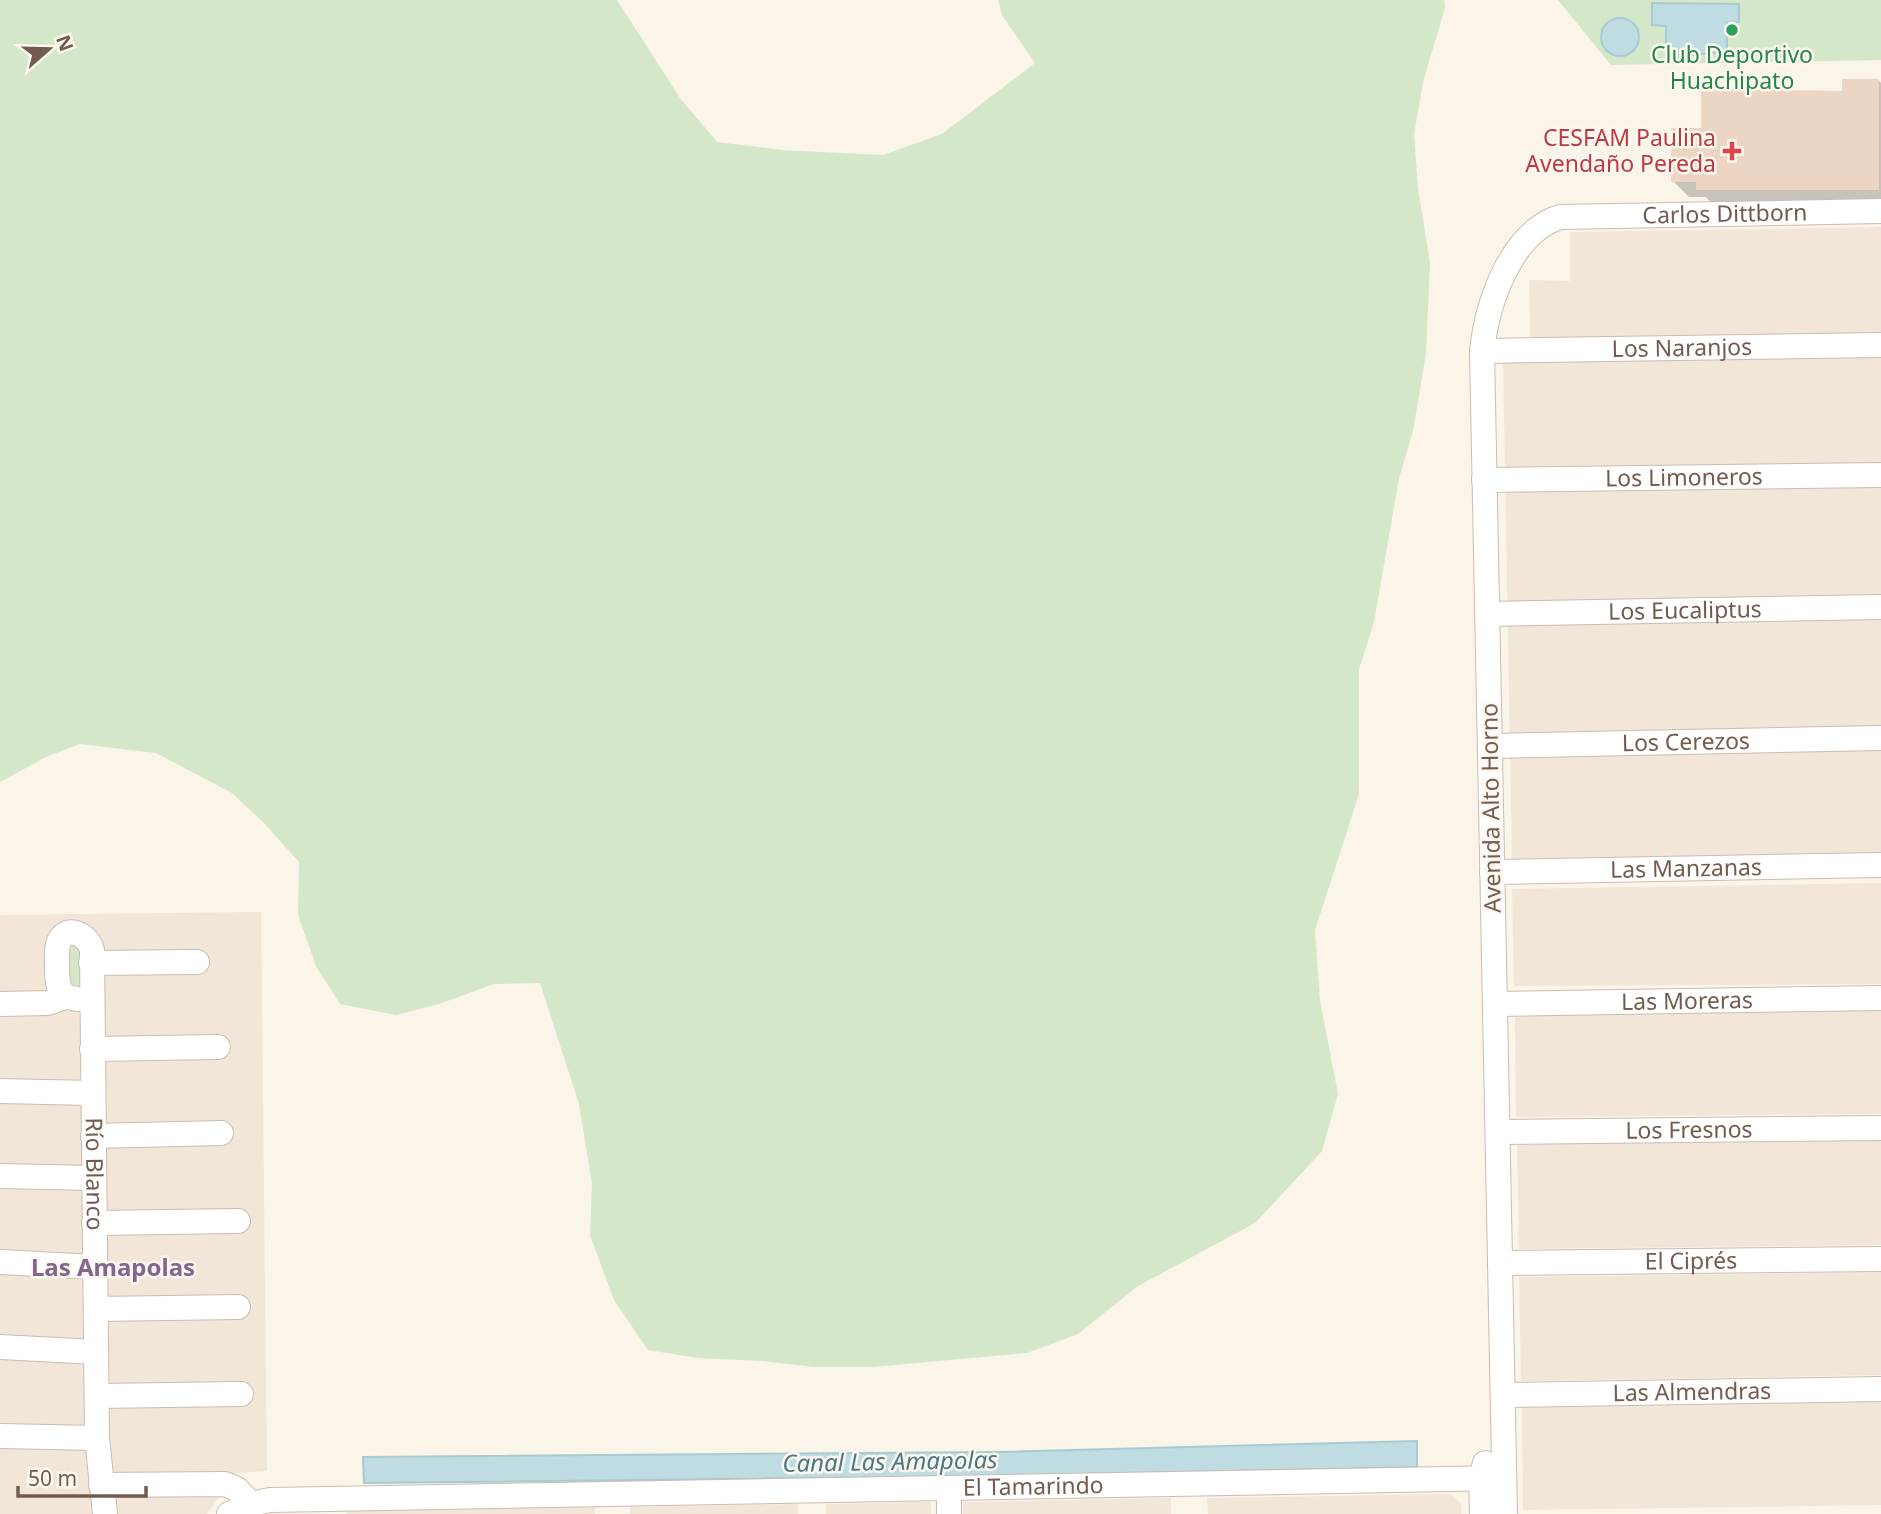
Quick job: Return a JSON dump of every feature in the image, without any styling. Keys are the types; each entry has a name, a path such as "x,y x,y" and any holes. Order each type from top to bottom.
{"street":[{"name":"Carlos Dittborn","path":"1569,215 1881,211"},
{"name":"Avenida Alto Horno","path":"1482,1514 1503,1437 1503,1395 1482,351 1494,296 1512,261 1538,228 1569,215"},
{"name":"Los Naranjos","path":"1482,351 1881,345"},
{"name":"Los Limoneros","path":"1484,480 1881,475"},
{"name":"Los Eucaliptus","path":"1487,614 1881,607"},
{"name":"Los Cerezos","path":"1490,746 1881,738"},
{"name":"Las Manzanas","path":"1492,872 1881,865"},
{"path":"65,997 57,981 57,950 61,938 73,932 86,937 91,945 91,963 197,962"},
{"name":"Río Blanco","path":"91,963 97,1438 105,1514"},
{"path":"0,1004 48,1003 65,997 92,1000"},
{"name":"Las Moreras","path":"1495,1004 1881,998"},
{"path":"92,1049 218,1047"},
{"path":"0,1091 93,1093"},
{"name":"Los Fresnos","path":"1498,1132 1881,1128"},
{"path":"93,1136 221,1133"},
{"path":"0,1176 94,1178"},
{"path":"94,1223 238,1221"},
{"name":"El Ciprés","path":"1500,1263 1881,1259"},
{"path":"0,1262 95,1267"},
{"path":"96,1309 238,1307"},
{"path":"0,1347 96,1352"},
{"name":"Las Almendras","path":"1503,1395 1881,1389"},
{"path":"97,1396 241,1394"},
{"path":"0,1436 97,1438"},
{"name":"Avenida Alto Horno","path":"1493,1479 1504,1514"},
{"name":"El Tamarindo","path":"240,1509 270,1500 331,1507 949,1502 1493,1479"},
{"path":"101,1485 225,1484 237,1489 240,1509"}],"shaded area":[{"path":"1881,227 1881,852 1512,861 1503,355 1531,358 1529,280 1570,281 1570,232"},
{"path":"1881,883 1881,984 1514,986 1512,889"},
{"path":"261,912 267,1471 236,1473 207,1514 0,1514 0,915"},
{"path":"1881,1008 1881,1114 1516,1117 1515,1012"},
{"path":"1881,1139 1881,1245 1519,1249 1517,1142"},
{"path":"1881,1272 1881,1375 1521,1381 1519,1277"},
{"path":"1881,1401 1881,1505 1523,1510 1522,1406"},
{"path":"1450,1494 1461,1503 1461,1514 1208,1514 1207,1498"},
{"path":"1171,1498 1171,1514 963,1514 963,1502"},
{"path":"931,1502 931,1514 826,1514 826,1504"},
{"path":"798,1504 798,1514 630,1514 630,1507"},
{"path":"595,1507 595,1514 346,1514 349,1511"}],"green space":[{"path":"0,0 617,0 680,98 717,142 782,150 883,155 942,134 1035,63 1002,15 998,0 1444,0 1445,8 1424,78 1414,134 1418,189 1430,263 1426,353 1413,431 1399,478 1374,622 1359,669 1359,794 1315,930 1320,1001 1338,1094 1322,1151 1255,1223 1138,1286 1078,1334 1027,1353 872,1367 815,1367 698,1358 648,1350 614,1300 590,1235 592,1183 579,1104 540,983 494,984 439,1004 396,1015 340,1004 316,966 298,915 299,862 232,793 156,753 80,744 48,756 0,782"},
{"name":"Club Deportivo Huachipato","path":"1558,0 1881,0 1881,60 1611,65"},
{"path":"72,940 80,947 80,986 77,991 72,992 65,953"}],"water":[{"path":"1652,3 1739,4 1739,22 1727,23 1727,52 1666,57 1666,26 1652,25"},
{"path":"1620,18 1634,23 1639,37 1634,51 1620,56 1606,51 1601,37 1606,23"},
{"name":"Canal Las Amapolas","path":"1417,1441 1417,1467 995,1476 364,1483 363,1457 999,1452"}],"building":[{"path":"1842,79 1879,79 1879,190 1696,190 1696,182 1671,182 1671,128 1701,128 1701,89 1842,91"}],"place":[{"name":"Club Deportivo Huachipato","path":"1732,30"},
{"name":"CESFAM Paulina Avendaño Pereda","path":"1732,151"}],"district":[{"name":"Las Amapolas","path":"113,1268"}]}
